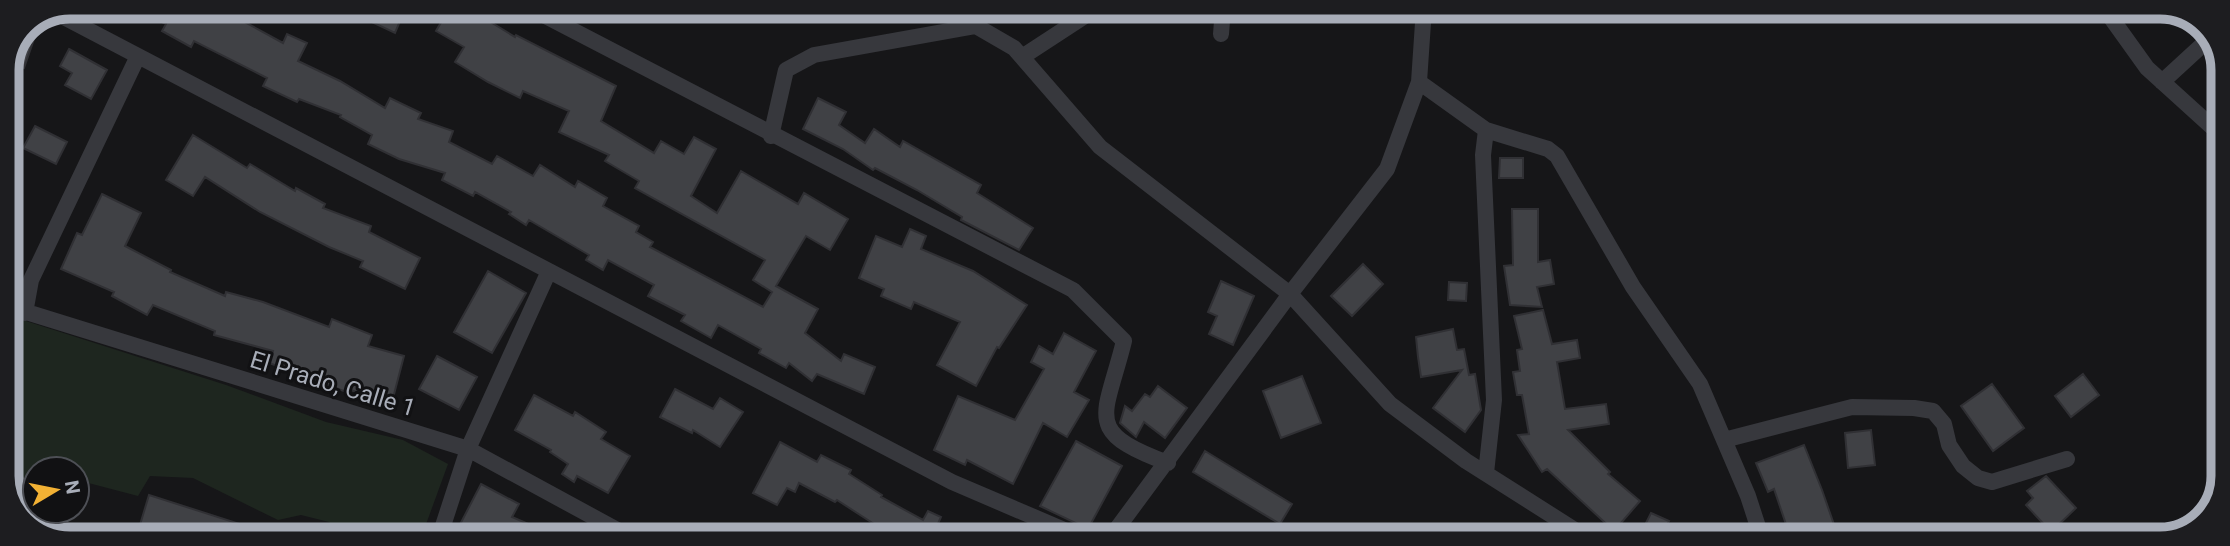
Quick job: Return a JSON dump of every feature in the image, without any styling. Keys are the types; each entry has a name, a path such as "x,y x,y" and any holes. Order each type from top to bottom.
{"street":[{"path":"69,19 952,482 1057,527"},
{"path":"551,19 771,136 1073,290 1124,341 1105,419 1110,434 1130,449 1168,463"},
{"path":"1023,57 1080,19"},
{"path":"1221,34 1222,19"},
{"path":"1119,527 1290,293 1387,169 1419,82 1423,19"},
{"path":"2112,19 2147,68 2211,126"},
{"path":"771,136 786,70 814,55 976,26 1014,48 1100,147 1290,293 1390,404 1486,473 1570,527"},
{"path":"2162,82 2203,44"},
{"path":"25,313 30,280 138,56"},
{"path":"1419,82 1486,130 1548,149 1557,156 1633,287 1700,384 1757,527"},
{"path":"1486,130 1483,155 1494,400 1486,473"},
{"path":"443,527 468,449 549,271"},
{"name":"El Prado, Calle 1","path":"19,311 468,449 612,527"},
{"path":"1724,440 1852,407 1914,408 1933,411 1944,424 1949,445 1963,466 1978,478 1992,482 2067,459"}],"shaded area":[{"path":"19,319 226,385 326,422 403,440 448,464 425,527 333,527 329,522 301,515 278,520 193,478 150,476 138,496 91,484 91,455 21,455 20,484"}],"building":[{"path":"156,19 241,19 283,43 287,34 307,43 298,61 340,81 385,108 390,98 421,113 418,119 453,131 449,142 492,164 497,156 533,176 540,165 575,187 578,181 607,198 603,206 639,226 636,232 653,242 650,247 763,307 772,292 753,280 765,260 635,188 639,181 605,161 609,155 559,132 569,111 523,91 520,98 488,82 455,62 464,47 436,31 443,19 486,19 515,37 516,35 616,86 601,121 654,153 661,141 684,154 694,137 716,149 691,196 717,213 741,171 798,204 804,193 848,219 830,250 806,236 776,286 818,309 805,333 841,361 844,354 875,367 864,394 817,374 812,381 789,363 786,368 759,353 761,349 718,325 711,338 681,321 685,315 648,296 654,285 608,260 603,270 586,260 589,255 529,220 526,225 509,214 511,212 475,192 473,196 442,180 445,173 399,159 368,144 372,135 340,117 341,115 299,99 297,102 263,86 267,78 194,41 191,47 162,31 166,24"},
{"path":"365,19 401,19 395,33"},
{"path":"36,32 24,68 19,66 23,51"},
{"path":"69,49 107,70 91,99 65,85 72,73 60,66"},
{"path":"818,98 846,112 839,125 865,143 874,129 900,147 903,141 981,185 977,193 1033,228 1019,250 961,220 962,217 917,190 875,168 873,170 843,149 803,129"},
{"path":"35,126 67,142 56,164 23,148"},
{"path":"193,135 247,168 250,164 295,191 296,188 325,204 323,208 371,226 369,232 420,258 405,289 360,267 363,261 260,212 205,177 193,196 166,180"},
{"path":"1500,158 1523,158 1523,178 1499,178"},
{"path":"102,194 141,213 125,246 171,270 170,272 225,296 226,292 263,302 329,327 332,319 372,335 368,346 404,356 392,402 350,390 349,393 269,363 273,351 214,335 215,331 153,305 147,315 112,296 114,292 61,269 77,233 82,235"},
{"path":"1512,209 1538,209 1538,262 1550,260 1554,284 1537,287 1542,307 1510,305 1504,266 1513,265"},
{"path":"910,229 926,236 921,249 973,271 1027,305 999,348 997,347 976,386 937,365 960,322 914,302 911,309 881,296 884,289 859,278 876,236 902,247"},
{"path":"1363,264 1383,284 1352,316 1331,296"},
{"path":"488,271 526,293 492,353 454,332"},
{"path":"1221,281 1254,296 1233,345 1209,334 1217,316 1208,312"},
{"path":"1449,282 1467,283 1466,301 1448,300"},
{"path":"1543,310 1552,344 1577,340 1580,358 1557,362 1565,409 1606,404 1609,424 1568,430 1610,472 1608,474 1640,501 1617,527 1610,527 1547,469 1542,472 1518,435 1529,434 1522,395 1517,395 1513,372 1520,371 1517,350 1522,349 1514,316"},
{"path":"1453,329 1457,350 1464,349 1469,375 1475,374 1481,410 1465,432 1433,408 1462,370 1421,377 1418,357 1416,337"},
{"path":"1064,333 1096,351 1074,392 1089,400 1067,437 1043,423 1013,484 967,460 965,465 934,450 958,396 1015,420 1044,369 1031,362 1039,346 1053,354"},
{"path":"437,356 477,377 459,410 419,389"},
{"path":"2083,374 2099,395 2071,417 2055,396"},
{"path":"1302,376 1321,423 1281,438 1263,391"},
{"path":"1992,384 2024,428 1993,451 1961,406"},
{"path":"1158,386 1187,408 1165,438 1144,422 1136,437 1120,423 1125,406 1132,411 1145,394 1150,397"},
{"path":"675,389 713,409 720,398 743,412 720,447 693,430 692,433 660,417"},
{"path":"534,395 573,416 575,412 606,432 601,439 630,456 608,493 577,476 574,482 562,474 568,464 550,452 551,450 515,430"},
{"path":"1871,430 1875,465 1848,468 1845,433"},
{"path":"1076,441 1122,466 1089,527 1040,506"},
{"path":"780,442 817,462 821,455 851,470 849,474 882,495 881,497 923,520 928,511 941,517 936,527 872,527 874,524 837,500 835,502 799,483 795,492 787,488 777,505 753,493"},
{"path":"1804,445 1835,527 1787,527 1774,489 1768,492 1756,463"},
{"path":"1205,451 1292,504 1280,524 1193,472"},
{"path":"2046,476 2076,508 2056,527 2046,527 2026,505 2033,498 2027,491"},
{"path":"481,484 519,504 512,517 535,527 459,527"},
{"path":"149,495 249,527 139,527"},
{"path":"1651,513 1669,521 1666,527 1644,527"}]}
